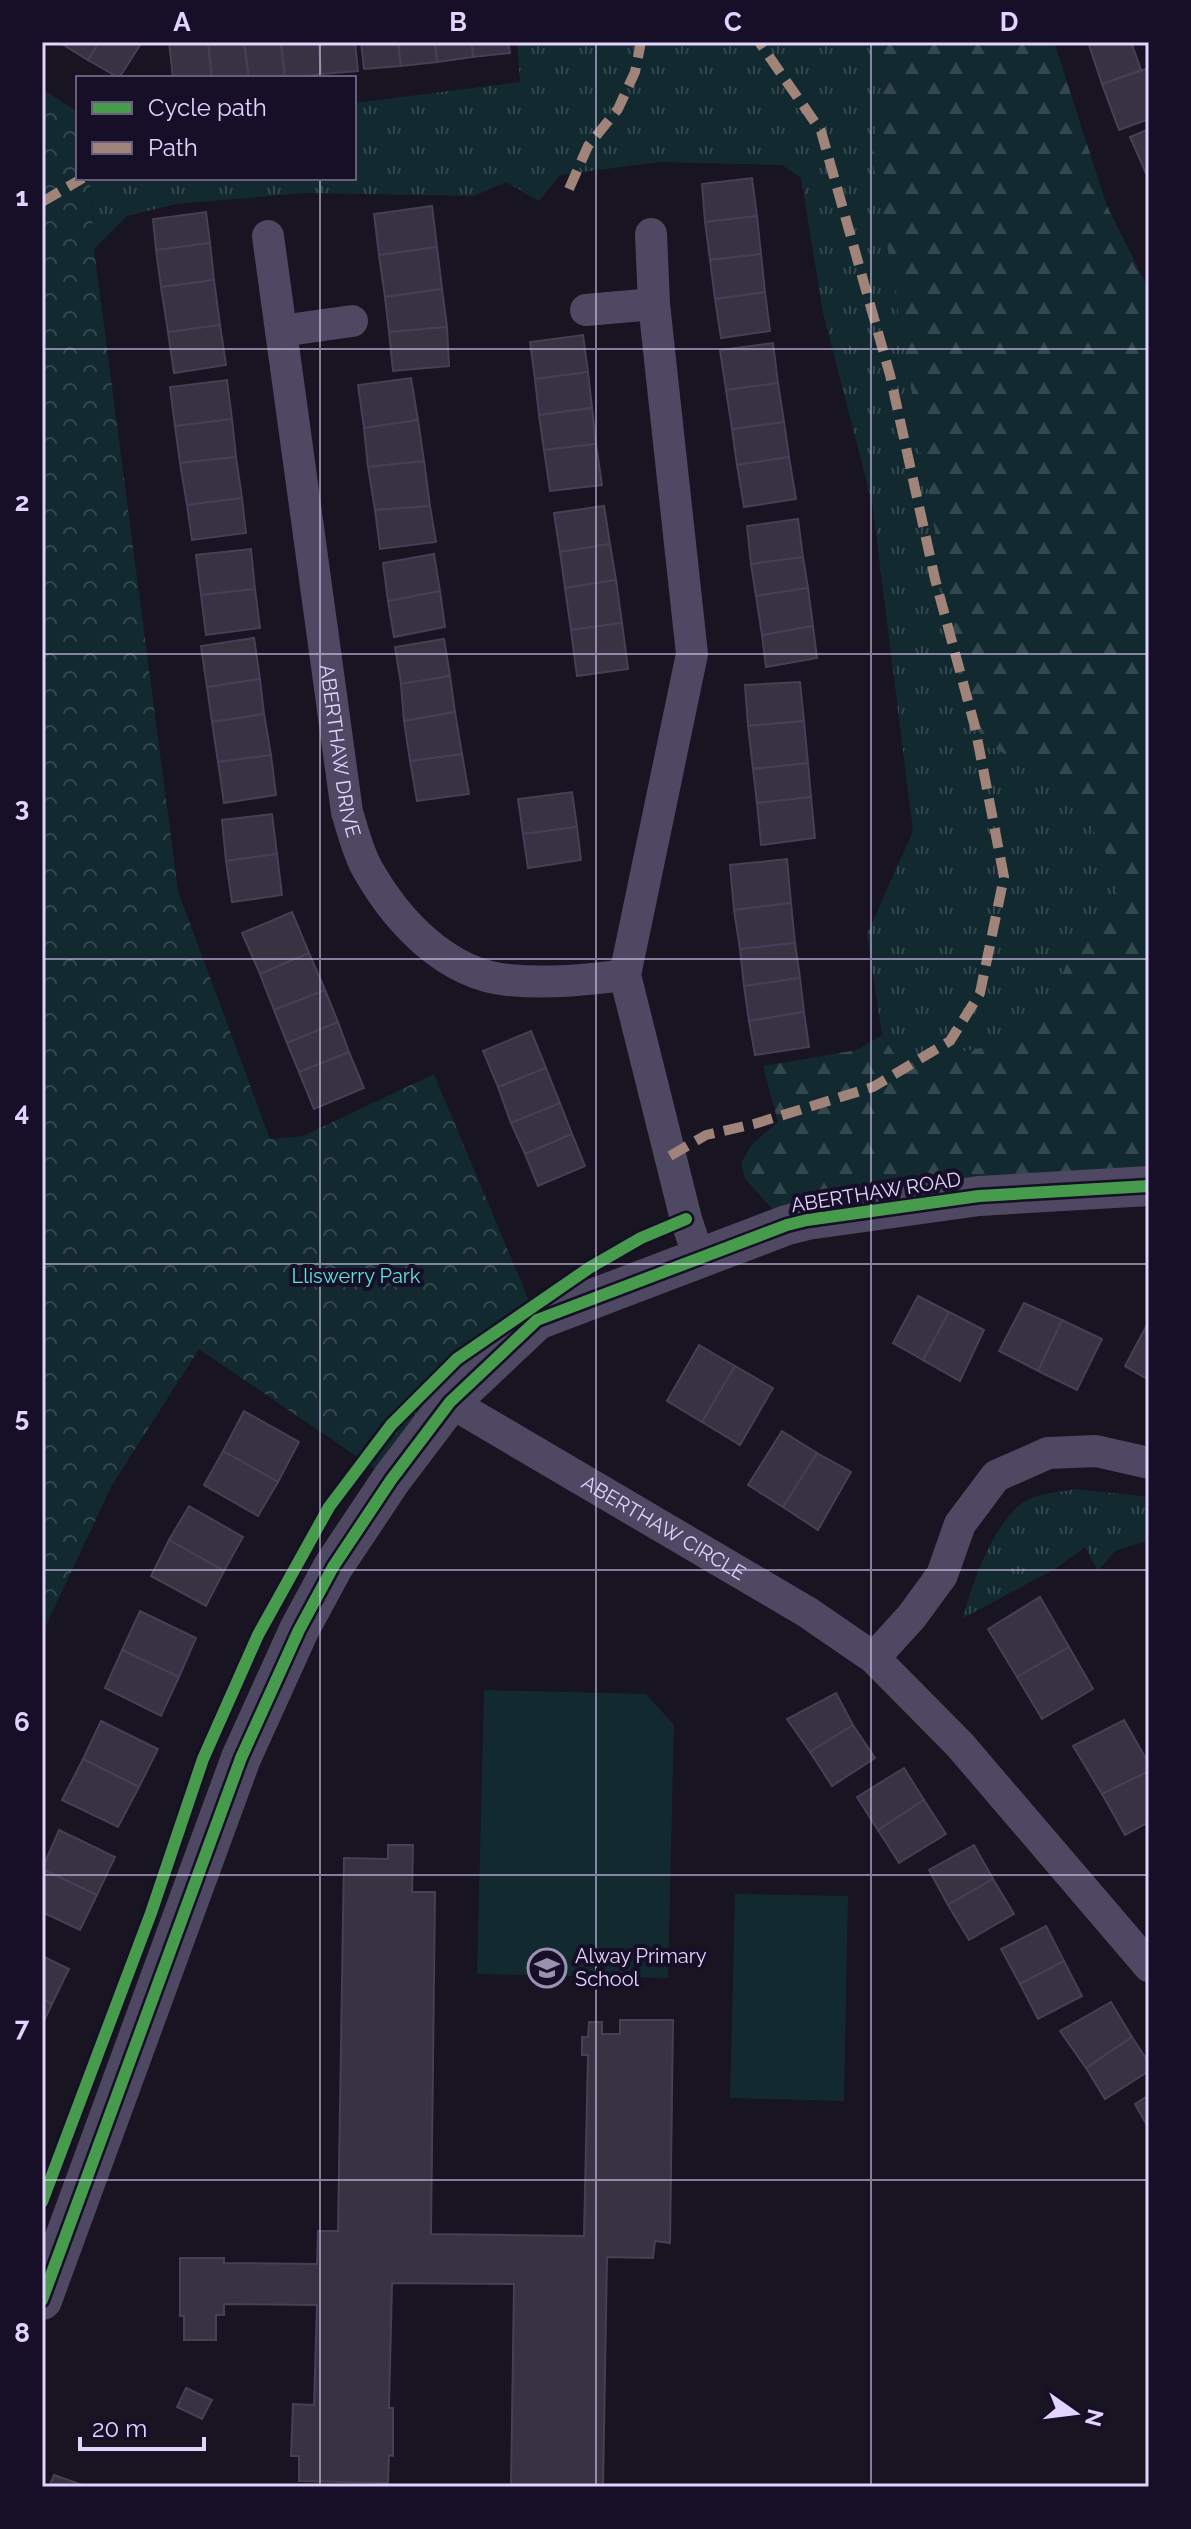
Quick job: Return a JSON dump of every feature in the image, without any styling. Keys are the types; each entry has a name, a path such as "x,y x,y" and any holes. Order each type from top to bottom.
{"street":[{"path":"651,234 654,304 692,654 625,975 686,1219 699,1258"},
{"name":"ABERTHAW DRIVE","path":"268,236 347,812 366,867 396,913 436,951 469,970 505,980 566,982 625,975"},
{"path":"586,310 654,304"},
{"path":"281,331 352,321"},
{"name":"ABERTHAW ROAD","path":"42,2300 241,1758 268,1697 333,1567 391,1480 450,1402 537,1320 807,1220 979,1196 1149,1186"},
{"name":"ABERTHAW CIRCLE","path":"450,1402 807,1612 874,1658 960,1745 1149,1966"},
{"path":"874,1658 912,1616 942,1575 960,1524 996,1476 1048,1453 1096,1451 1149,1463"}],"green space":[{"path":"517,42 866,42 883,74 872,155 965,711 1020,760 1048,777 1082,810 1109,859 1117,891 1068,962 1040,1021 1004,1043 928,1059 896,1058 882,1035 867,934 913,831 872,502 823,313 801,178 782,165 660,162 560,175 539,201 506,182 474,196 305,193 176,204 127,216 94,249 90,180 356,180 356,103 520,82"},
{"path":"866,42 1054,42 1107,206 1149,290 1149,1186 787,1225 745,1179 741,1163 752,1144 778,1122 763,1066 857,1050 882,1035 897,1058 928,1059 1004,1043 1040,1021 1068,962 1117,891 1109,859 1082,810 1048,777 988,745 965,711 872,155 883,74"},
{"name":"Lliswerry Park","path":"42,89 76,111 76,180 90,180 94,249 178,891 270,1139 303,1136 434,1074 537,1320 391,1480 199,1349 112,1485 42,1634"},
{"path":"1076,1489 1149,1497 1149,1540 1115,1551 1098,1571 1085,1547 1055,1569 963,1618 986,1553 1015,1509 1027,1500 1045,1494"},
{"path":"484,1690 646,1694 674,1725 668,1978 477,1974"},
{"path":"735,1894 848,1896 844,2101 730,2098"}],"building":[{"path":"59,42 99,42 88,60"},
{"path":"99,42 142,42 120,76 88,60"},
{"path":"169,42 208,42 212,76 173,76"},
{"path":"208,42 244,42 249,76 212,76"},
{"path":"244,42 281,42 285,76 249,76"},
{"path":"281,42 318,42 322,74 285,76"},
{"path":"318,42 355,42 358,71 322,74"},
{"path":"361,42 398,42 401,66 364,69"},
{"path":"398,42 435,42 437,62 401,66"},
{"path":"435,42 472,42 473,57 437,62"},
{"path":"472,42 508,42 510,53 473,57"},
{"path":"1088,42 1131,42 1141,70 1102,84"},
{"path":"1149,68 1149,119 1119,130 1102,84"},
{"path":"1149,129 1149,180 1130,137"},
{"path":"752,178 757,216 705,222 702,184"},
{"path":"432,206 437,247 379,255 374,214"},
{"path":"206,212 210,243 156,250 153,219"},
{"path":"757,216 761,254 710,260 705,222"},
{"path":"210,243 214,280 161,287 156,250"},
{"path":"437,247 442,289 385,297 379,255"},
{"path":"761,254 765,292 715,299 710,260"},
{"path":"214,280 220,325 168,332 161,287"},
{"path":"442,289 447,327 389,332 385,297"},
{"path":"765,292 770,331 721,338 715,299"},
{"path":"220,325 226,365 174,373 168,332"},
{"path":"447,327 449,366 393,371 389,332"},
{"path":"583,335 588,372 535,379 530,342"},
{"path":"773,343 778,383 726,390 720,350"},
{"path":"588,372 592,408 539,415 535,379"},
{"path":"411,378 418,420 364,428 358,385"},
{"path":"227,380 232,419 175,426 170,387"},
{"path":"778,383 784,422 732,429 726,390"},
{"path":"592,408 596,444 544,450 539,415"},
{"path":"232,419 236,457 180,463 175,426"},
{"path":"418,420 424,461 368,467 364,428"},
{"path":"784,422 789,457 737,465 732,429"},
{"path":"596,444 602,485 550,491 544,450"},
{"path":"236,457 242,498 187,505 180,463"},
{"path":"789,457 796,499 744,507 737,465"},
{"path":"424,461 430,506 375,510 368,467"},
{"path":"242,498 246,533 192,540 187,505"},
{"path":"430,506 436,542 380,549 375,510"},
{"path":"604,506 610,544 560,552 554,513"},
{"path":"798,519 803,557 751,564 747,526"},
{"path":"610,544 616,580 565,588 560,552"},
{"path":"251,549 255,589 201,595 196,555"},
{"path":"434,554 440,591 388,601 383,563"},
{"path":"803,557 808,588 756,596 751,564"},
{"path":"616,580 622,623 571,630 565,588"},
{"path":"808,588 813,626 762,635 756,596"},
{"path":"255,589 260,628 206,635 201,595"},
{"path":"440,591 445,627 394,637 388,601"},
{"path":"622,623 628,669 577,676 571,630"},
{"path":"813,626 817,658 766,667 762,635"},
{"path":"254,638 260,679 207,687 201,646"},
{"path":"444,639 450,676 401,684 395,647"},
{"path":"450,676 455,712 404,721 401,684"},
{"path":"260,679 264,714 212,722 207,687"},
{"path":"800,682 804,721 748,726 745,685"},
{"path":"455,712 462,754 410,761 404,721"},
{"path":"264,714 271,755 218,762 212,722"},
{"path":"804,721 808,763 753,769 748,726"},
{"path":"462,754 469,794 417,801 410,761"},
{"path":"271,755 276,795 224,803 218,762"},
{"path":"808,763 811,797 757,803 753,769"},
{"path":"572,792 577,827 523,834 518,799"},
{"path":"811,797 815,838 761,845 757,803"},
{"path":"272,814 277,854 226,861 222,820"},
{"path":"577,827 581,860 528,868 523,834"},
{"path":"277,854 282,895 232,902 226,861"},
{"path":"787,859 791,903 734,910 730,865"},
{"path":"791,903 795,943 740,949 734,910"},
{"path":"292,912 309,953 260,974 242,933"},
{"path":"795,943 800,978 744,986 740,949"},
{"path":"309,953 325,990 274,1010 260,974"},
{"path":"800,978 804,1012 749,1021 744,986"},
{"path":"325,990 338,1022 287,1043 274,1010"},
{"path":"804,1012 809,1047 755,1055 749,1021"},
{"path":"338,1022 349,1052 299,1072 287,1043"},
{"path":"531,1031 546,1068 498,1087 483,1051"},
{"path":"349,1052 364,1088 314,1109 299,1072"},
{"path":"546,1068 560,1103 511,1123 498,1087"},
{"path":"560,1103 572,1134 525,1154 511,1123"},
{"path":"572,1134 585,1166 538,1186 525,1154"},
{"path":"918,1296 949,1312 923,1360 893,1343"},
{"path":"1024,1303 1062,1320 1038,1371 999,1351"},
{"path":"949,1312 984,1330 960,1381 923,1360"},
{"path":"1062,1320 1102,1339 1077,1390 1038,1371"},
{"path":"1149,1324 1149,1380 1125,1366"},
{"path":"699,1345 735,1366 702,1422 667,1401"},
{"path":"735,1366 773,1388 740,1445 702,1422"},
{"path":"244,1411 299,1442 278,1482 223,1451"},
{"path":"782,1431 817,1453 783,1507 748,1485"},
{"path":"223,1451 278,1482 258,1516 204,1485"},
{"path":"817,1453 851,1472 818,1530 783,1507"},
{"path":"189,1506 243,1537 224,1571 169,1540"},
{"path":"169,1540 224,1571 206,1606 151,1576"},
{"path":"1040,1597 1069,1647 1017,1677 988,1629"},
{"path":"140,1611 196,1638 179,1677 122,1650"},
{"path":"1069,1647 1093,1689 1042,1719 1017,1677"},
{"path":"122,1650 179,1677 161,1716 105,1688"},
{"path":"836,1693 853,1725 810,1752 787,1719"},
{"path":"1124,1720 1149,1764 1149,1771 1102,1794 1073,1746"},
{"path":"101,1721 158,1749 139,1787 83,1759"},
{"path":"853,1725 875,1758 832,1786 810,1752"},
{"path":"83,1759 139,1787 118,1827 62,1800"},
{"path":"904,1768 924,1800 878,1830 857,1797"},
{"path":"1149,1771 1149,1822 1125,1835 1102,1794"},
{"path":"924,1800 946,1834 899,1863 878,1830"},
{"path":"59,1830 115,1857 97,1895 42,1869"},
{"path":"388,1845 413,1845 412,1892 435,1892 431,2234 584,2236 588,2055 582,2055 582,2037 588,2037 589,2022 602,2022 602,2034 620,2034 620,2020 673,2020 670,2243 655,2241 653,2258 607,2257 603,2487 511,2487 514,2284 392,2283 389,2408 393,2408 393,2456 389,2455 388,2483 299,2481 299,2456 291,2456 293,2404 314,2405 317,2305 224,2304 224,2315 216,2315 216,2340 184,2340 184,2316 180,2316 180,2258 224,2258 224,2263 317,2264 318,2231 338,2231 344,1858 388,1859"},
{"path":"974,1845 993,1879 948,1905 929,1870"},
{"path":"42,1869 97,1895 80,1930 42,1912"},
{"path":"993,1879 1014,1914 969,1940 948,1905"},
{"path":"1046,1926 1064,1961 1020,1984 1001,1949"},
{"path":"42,1956 69,1969 52,2004 42,1999"},
{"path":"1064,1961 1082,1996 1038,2019 1020,1984"},
{"path":"42,1999 52,2004 42,2025"},
{"path":"1111,2002 1132,2037 1086,2068 1060,2031"},
{"path":"1132,2037 1149,2063 1149,2071 1105,2099 1086,2068"},
{"path":"1149,2095 1149,2129 1135,2104"},
{"path":"186,2388 212,2400 202,2419 177,2407"},
{"path":"54,2475 88,2487 49,2487"}],"marked path":[{"path":"569,189 588,146 618,109 635,72 641,42"},
{"path":"670,1156 706,1135 754,1124 873,1087 950,1041 980,993 1004,877 975,727 935,579 890,375 821,131 759,42"},
{"path":"42,202 80,180"}],"cycle path":[{"path":"42,2300 241,1758 299,1630 333,1567 391,1480 450,1402 537,1320 787,1225 979,1196 1149,1186"},
{"path":"42,2202 151,1913 203,1759 258,1635 329,1507 391,1425 457,1359 589,1268 641,1238 686,1219"}],"place":[{"name":"Alway Primary School","path":"547,1968"}]}
